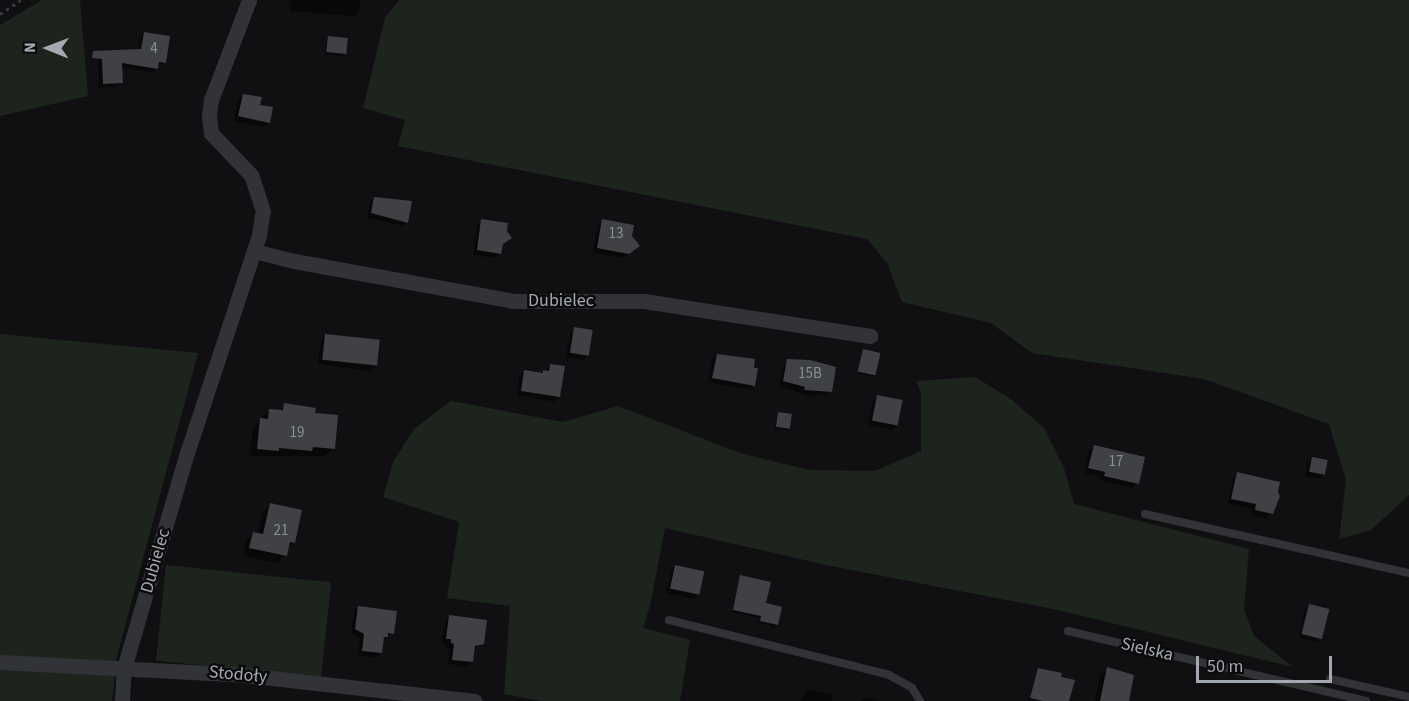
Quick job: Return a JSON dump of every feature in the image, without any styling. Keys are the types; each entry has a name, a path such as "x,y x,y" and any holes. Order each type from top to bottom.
{"street":[{"name":"Dubielec","path":"122,701 124,668 187,453 254,251 263,211 260,196 251,175 211,133 209,116 211,100 249,0"},
{"name":"Dubielec","path":"254,251 294,261 514,301 644,301 870,336"},
{"name":"Stodoły","path":"0,662 244,675 475,701"}],"lane":[{"path":"1144,514 1409,573"},
{"path":"669,620 889,675 912,688 920,701"},
{"name":"Sielska","path":"1068,631 1366,701"},
{"path":"1330,679 1409,697"}],"path":[{"path":"0,14 21,0"}],"shaded area":[{"path":"42,0 80,0 88,96 0,116 0,25"},
{"path":"399,0 1409,0 1409,495 1371,530 1339,539 1346,480 1329,424 1204,379 1032,353 991,323 902,302 887,263 867,239 398,146 405,120 363,108 385,18"},
{"path":"0,334 198,353 117,656 112,701 0,701"},
{"path":"975,377 1011,399 1044,428 1064,468 1074,504 1249,549 1244,609 1254,636 1293,667 1058,610 826,565 665,528 650,606 643,628 690,640 680,701 541,701 504,694 510,606 447,598 459,522 383,497 394,460 415,428 451,401 563,422 618,406 740,453 809,470 875,471 921,451 921,393 916,381"},
{"path":"166,565 331,582 321,678 156,660"}],"building":[{"path":"144,32 170,36 166,63 159,62 158,69 122,63 123,83 103,84 102,59 92,58 93,51 141,49"},
{"path":"328,36 348,38 346,54 326,52"},
{"path":"243,94 262,97 260,105 273,107 270,123 238,116"},
{"path":"374,197 412,201 408,223 371,213"},
{"path":"481,219 508,223 507,231 512,238 503,244 501,254 477,250"},
{"path":"602,219 634,225 632,236 640,246 629,254 597,248"},
{"path":"574,327 593,330 589,356 570,353"},
{"path":"325,334 380,340 377,366 322,360"},
{"path":"863,349 881,353 875,375 858,371"},
{"path":"717,354 755,359 754,368 758,368 755,386 712,378"},
{"path":"787,359 810,360 836,367 832,392 804,390 805,387 783,381"},
{"path":"550,364 565,366 560,397 521,391 524,370 543,373 543,370 549,371"},
{"path":"877,395 903,400 898,425 872,421"},
{"path":"284,403 316,408 315,413 338,415 335,449 313,447 312,451 279,448 279,451 257,449 260,418 268,419 269,409 283,410"},
{"path":"778,412 792,414 790,429 776,427"},
{"path":"1094,445 1145,457 1139,484 1104,476 1105,472 1088,468"},
{"path":"1312,457 1328,460 1325,475 1309,472"},
{"path":"1237,472 1280,482 1278,492 1280,496 1273,514 1255,510 1256,504 1231,499"},
{"path":"270,503 302,510 295,543 290,542 287,556 249,548 253,532 263,534"},
{"path":"675,565 704,571 699,595 670,588"},
{"path":"740,575 771,582 766,603 782,607 778,625 760,621 761,616 733,610"},
{"path":"1309,604 1329,609 1322,639 1302,634"},
{"path":"358,606 397,611 394,634 388,633 388,637 384,637 382,653 362,651 364,634 355,629"},
{"path":"449,615 487,620 484,644 475,646 473,662 452,660 454,644 451,643 451,639 446,639"},
{"path":"1107,667 1134,675 1129,701 1100,701"},
{"path":"1038,668 1062,673 1061,677 1075,680 1069,701 1043,701 1030,698"}]}
